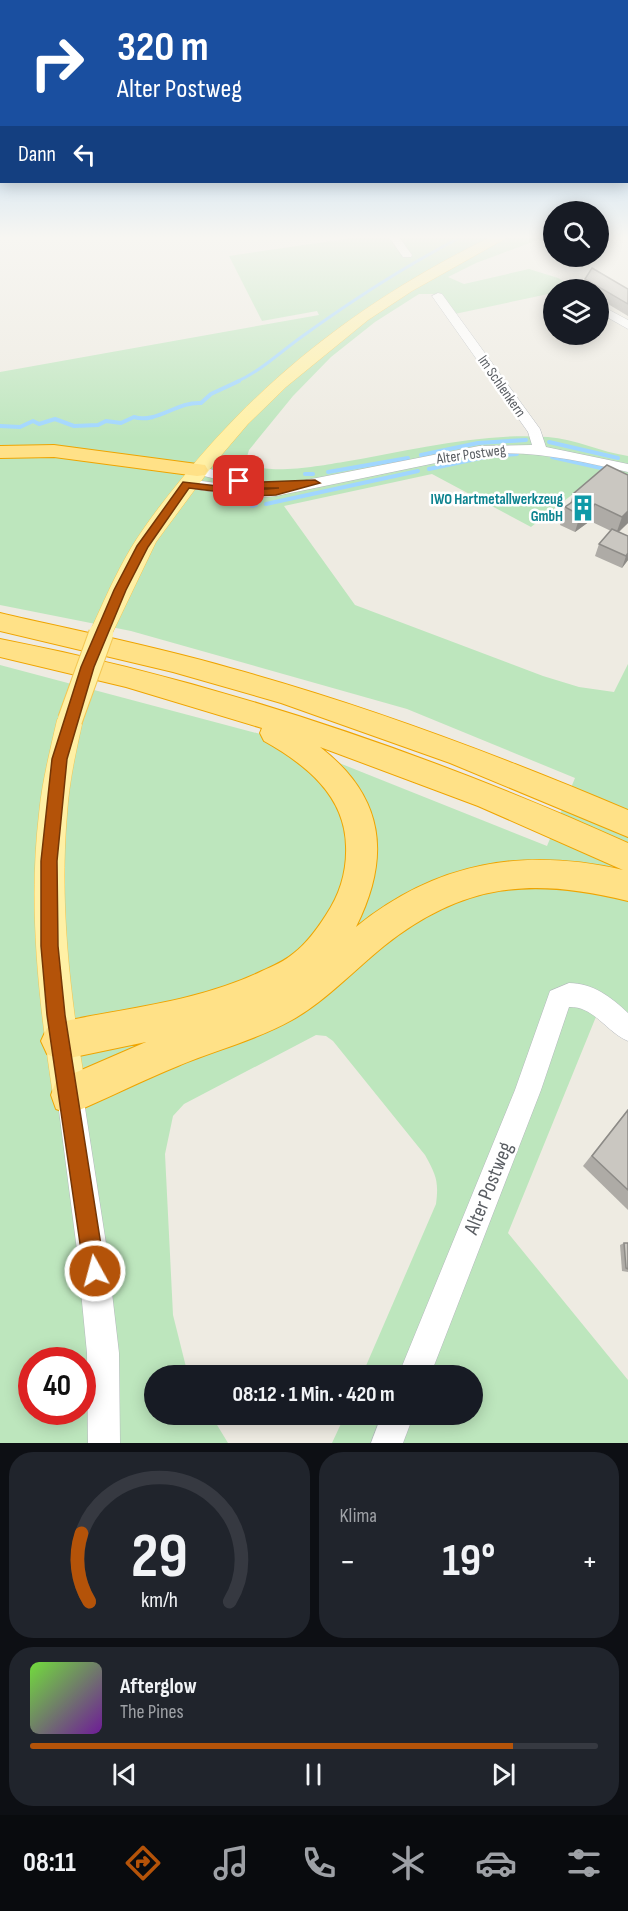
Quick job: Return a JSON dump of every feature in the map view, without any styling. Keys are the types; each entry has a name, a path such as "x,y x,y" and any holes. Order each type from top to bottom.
{"highway":[{"path":"0,452 54,451 192,477"},
{"path":"0,461 31,459 56,461 192,477"},
{"path":"0,622 173,663 271,690 400,733 628,824"},
{"path":"0,648 174,689 396,761 494,800 628,858"},
{"path":"60,1041 193,1012 258,993 305,966 337,930 359,887 363,854 361,829 345,790 320,760 292,742 202,698"},
{"path":"70,1095 184,1045 277,1009 308,990 373,934 405,911 445,890 486,877 543,871 603,878 628,886"}],"main road":[{"path":"70,1095 60,1041 49,946 49,861 60,759 88,667 120,590 142,546 192,477 227,434 253,408 316,350 377,304"}],"street":[{"name":"Im Schlenkern","path":"444,304 535,432 540,449"},
{"path":"609,314 628,325"},
{"name":"Alter Postweg","path":"192,477 253,493 276,491 501,447 540,449 628,468"},
{"name":"Alter Postweg","path":"418,1365 528,1090 559,999 568,994 585,995 628,1029"},
{"path":"70,1095 92,1251 103,1353 104,1443"},
{"path":"387,1443 394,1425"}],"green space":[{"path":"254,304 403,304 375,322 331,357 293,396 249,450 246,460 253,465 264,468 292,469 471,440 522,436 558,438 628,456 628,482 601,472 531,527 432,474 284,506 355,605 543,676 579,687 614,692 628,664 628,1022 602,1002 508,1233 628,1380 628,1443 332,1443 340,1425 483,1425 483,1365 366,1365 436,1204 437,1184 425,1155 333,1041 326,1036 316,1035 184,1104 173,1116 165,1154 173,1315 186,1365 144,1365 144,1425 217,1425 228,1443 0,1443 0,665 279,739 547,846 575,778 407,709 131,631 0,605 0,372 319,315 317,311 262,321"},
{"path":"442,304 500,304 450,315"}],"building":[{"path":"607,465 628,475 628,511 622,517 595,504 580,515 565,507 575,500 573,499 577,495 573,494"},
{"path":"612,529 628,536 626,556 599,544"},
{"path":"628,1110 628,1190 592,1156"},
{"path":"624,1243 628,1243 628,1269 626,1268"}],"waterway":[{"path":"236,382 262,367 348,304"},
{"path":"0,426 20,427 33,421 39,424 55,419 74,426 98,425 106,421 121,423 134,417 151,417 184,405 201,403 211,394 239,381"},
{"path":"421,455 478,443 526,440"},
{"path":"549,442 618,458"},
{"path":"429,469 490,456 517,454"},
{"path":"552,457 610,470"},
{"path":"328,472 408,458"},
{"path":"266,504 418,471"},
{"path":"305,474 313,474"},
{"path":"252,506 256,505"}],"place":[{"name":"IWO Hartmetallwerkzeug GmbH","path":"583,508"}],"route":[{"path":"95,1271 56,1015 49,946 49,861 60,759 88,667 120,590 142,546 187,484 253,493 315,483 262,485 239,481"}]}
